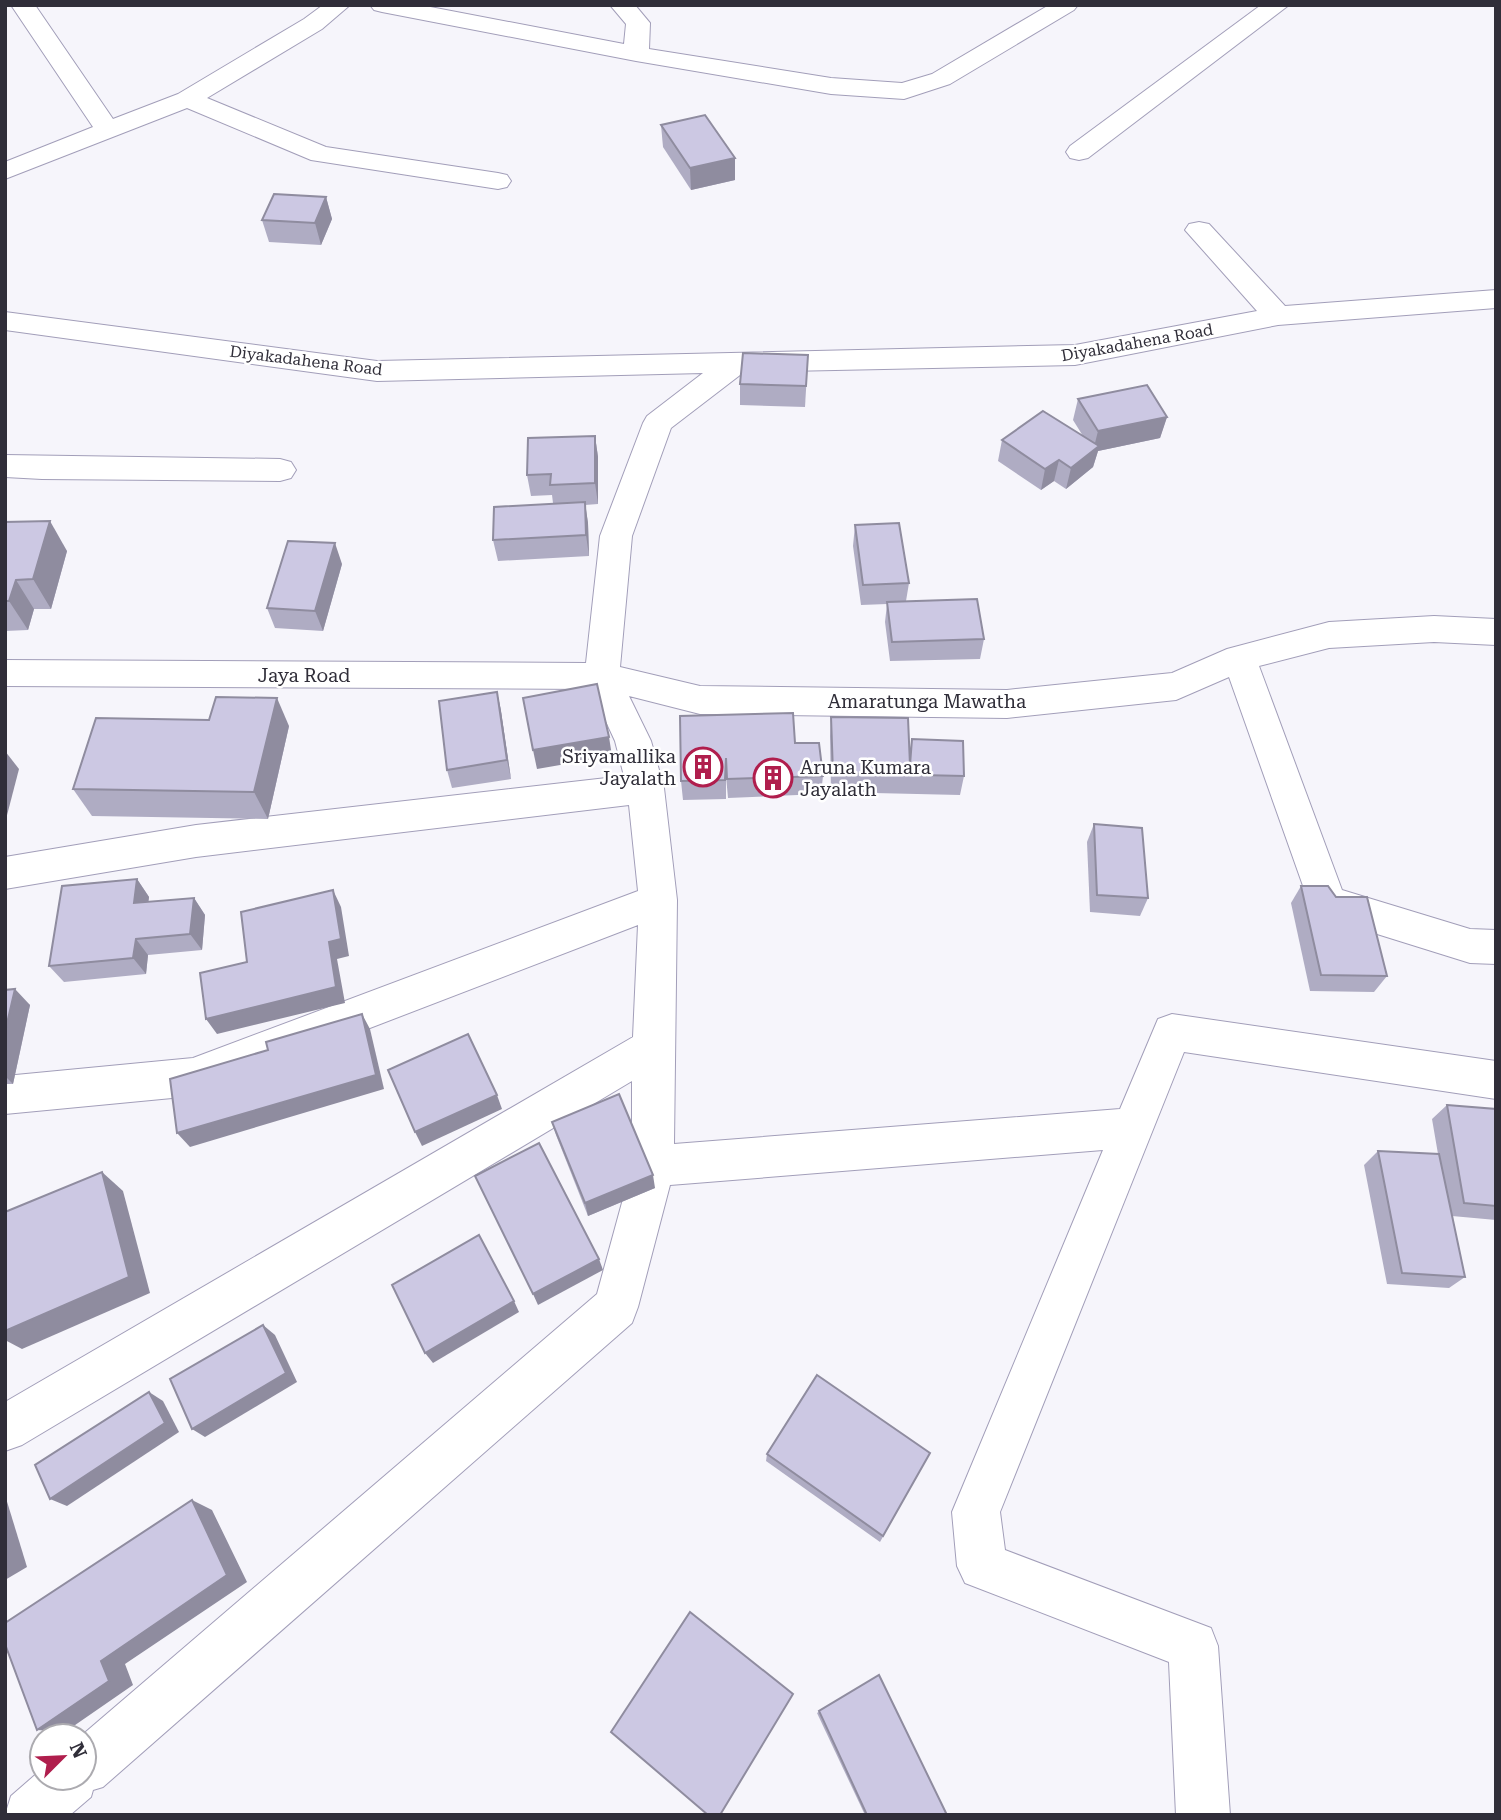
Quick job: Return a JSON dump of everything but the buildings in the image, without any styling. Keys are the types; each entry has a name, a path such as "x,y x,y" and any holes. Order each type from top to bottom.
{"street":[{"path":"23,5 108,130"},
{"path":"5,171 187,99 313,24 338,5"},
{"path":"382,5 636,54 831,86 904,90 941,79 1066,5"},
{"path":"622,5 639,23 636,54"},
{"path":"1079,152 1277,5"},
{"path":"187,99 320,154 498,181"},
{"path":"1199,230 1278,316"},
{"name":"Diyakadahena Road","path":"5,321 377,370 1075,355 1278,316 1496,299"},
{"path":"98,1756 616,1307 653,1167 653,1047 658,900 646,788 633,741 602,676 616,536 658,424 735,364"},
{"path":"5,466 280,470"},
{"name":"Amaratunga Mawatha","path":"602,676 699,699 1007,704 1176,686 1239,658 1329,635 1434,629 1496,632"},
{"path":"1239,658 1327,902 1470,946 1496,947"},
{"name":"Jaya Road","path":"5,673 602,676"},
{"path":"5,873 196,841 646,788"},
{"path":"5,1095 193,1077 658,900"},
{"path":"1203,1815 1193,1646 982,1566 976,1512 1172,1032 1496,1080"},
{"path":"5,1428 653,1047"},
{"path":"653,1167 1132,1128"},
{"path":"30,1815 56,1792"}],"place":[{"name":"Sriyamallika Jayalath","path":"703,767"},
{"name":"Aruna Kumara Jayalath","path":"773,778"}]}
